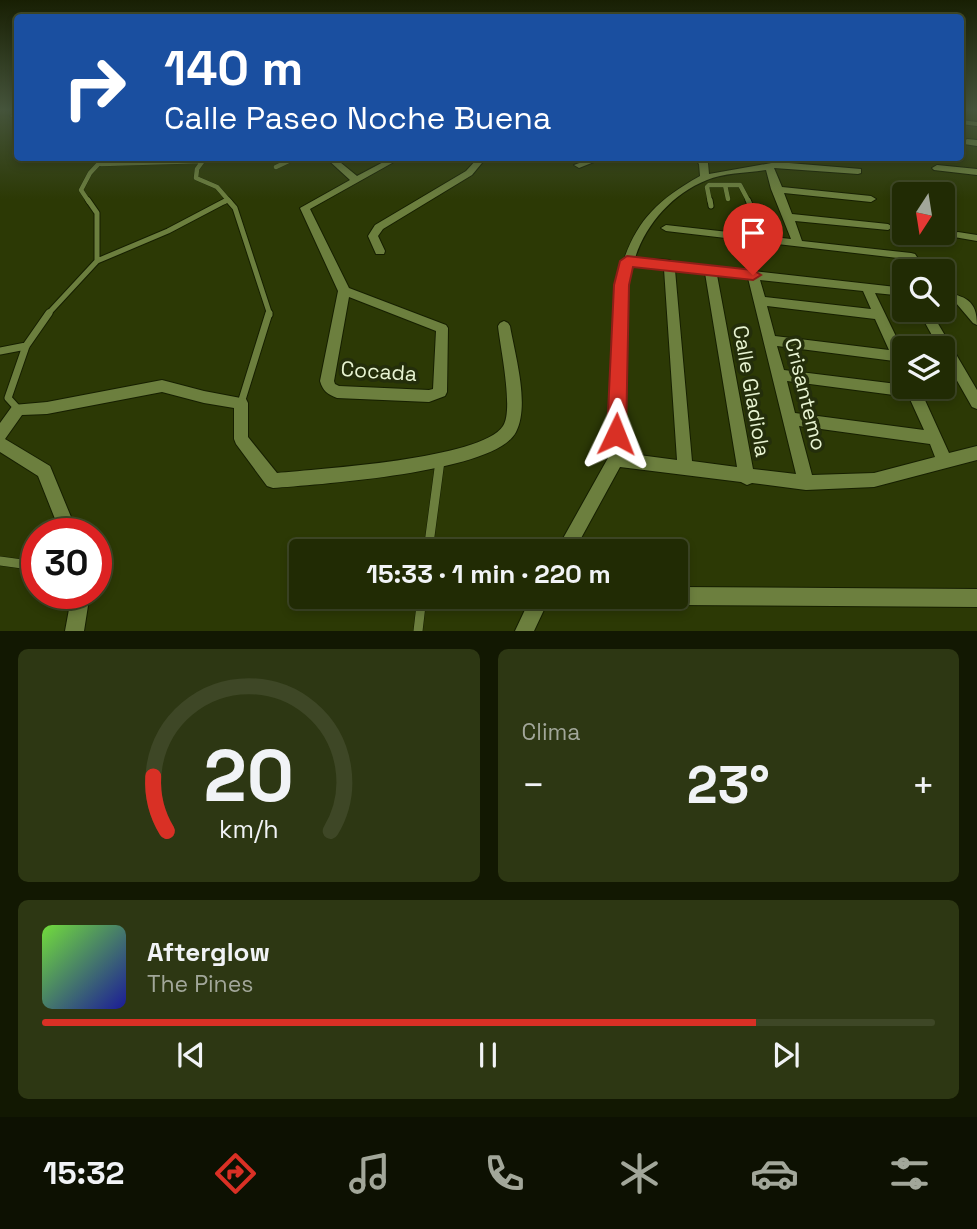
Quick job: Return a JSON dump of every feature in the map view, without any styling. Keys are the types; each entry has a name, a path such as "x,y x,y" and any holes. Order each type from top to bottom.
{"street":[{"path":"334,161 355,179"},
{"path":"344,291 304,208 391,161"},
{"path":"380,251 374,232 469,173 479,161"},
{"path":"579,165 591,161"},
{"path":"701,161 705,177"},
{"path":"572,539 615,459 622,285 627,261 642,227 651,215 705,177 725,180 769,166 858,171"},
{"path":"769,166 798,243"},
{"path":"937,168 977,172"},
{"path":"776,189 871,199"},
{"path":"788,217 888,227"},
{"path":"666,228 911,257"},
{"path":"958,235 977,238"},
{"path":"627,261 892,291"},
{"path":"668,264 685,469"},
{"name":"Calle Gladiola","path":"710,270 747,478"},
{"name":"Crisantemo","path":"753,275 806,483"},
{"path":"867,288 892,342"},
{"name":"Cocada","path":"344,291 442,328 439,392 429,396 337,392 329,388 327,381 344,291"},
{"path":"955,298 960,299 977,320"},
{"path":"761,300 880,315"},
{"path":"931,322 977,403"},
{"path":"0,435 18,409 47,408 162,386 241,403 241,439 273,481 440,461 495,443 508,434 515,417 503,326"},
{"path":"771,340 892,355"},
{"path":"780,375 892,388"},
{"path":"918,399 945,461"},
{"path":"790,419 935,438"},
{"path":"0,444 44,471 63,518"},
{"path":"615,459 747,478 806,483 874,480 977,453"},
{"path":"688,596 977,598"},
{"path":"74,631 78,609"},
{"path":"524,631 535,609"}],"lane":[{"path":"97,261 97,213 81,190 90,173 102,161"},
{"path":"203,161 195,178 217,187 234,208 270,316 241,403"},
{"path":"276,167 289,161"},
{"path":"725,180 732,185"},
{"path":"725,180 732,185 743,187 751,207"},
{"path":"725,180 728,199"},
{"path":"711,206 707,187 725,180"},
{"path":"18,409 8,398 26,346 41,322 97,261 169,231 228,200"},
{"path":"0,351 26,346"},
{"path":"430,539 440,461"},
{"path":"0,561 21,564"},
{"path":"418,631 421,609"}],"route":[{"path":"616,434 622,285 627,261 753,275"}]}
